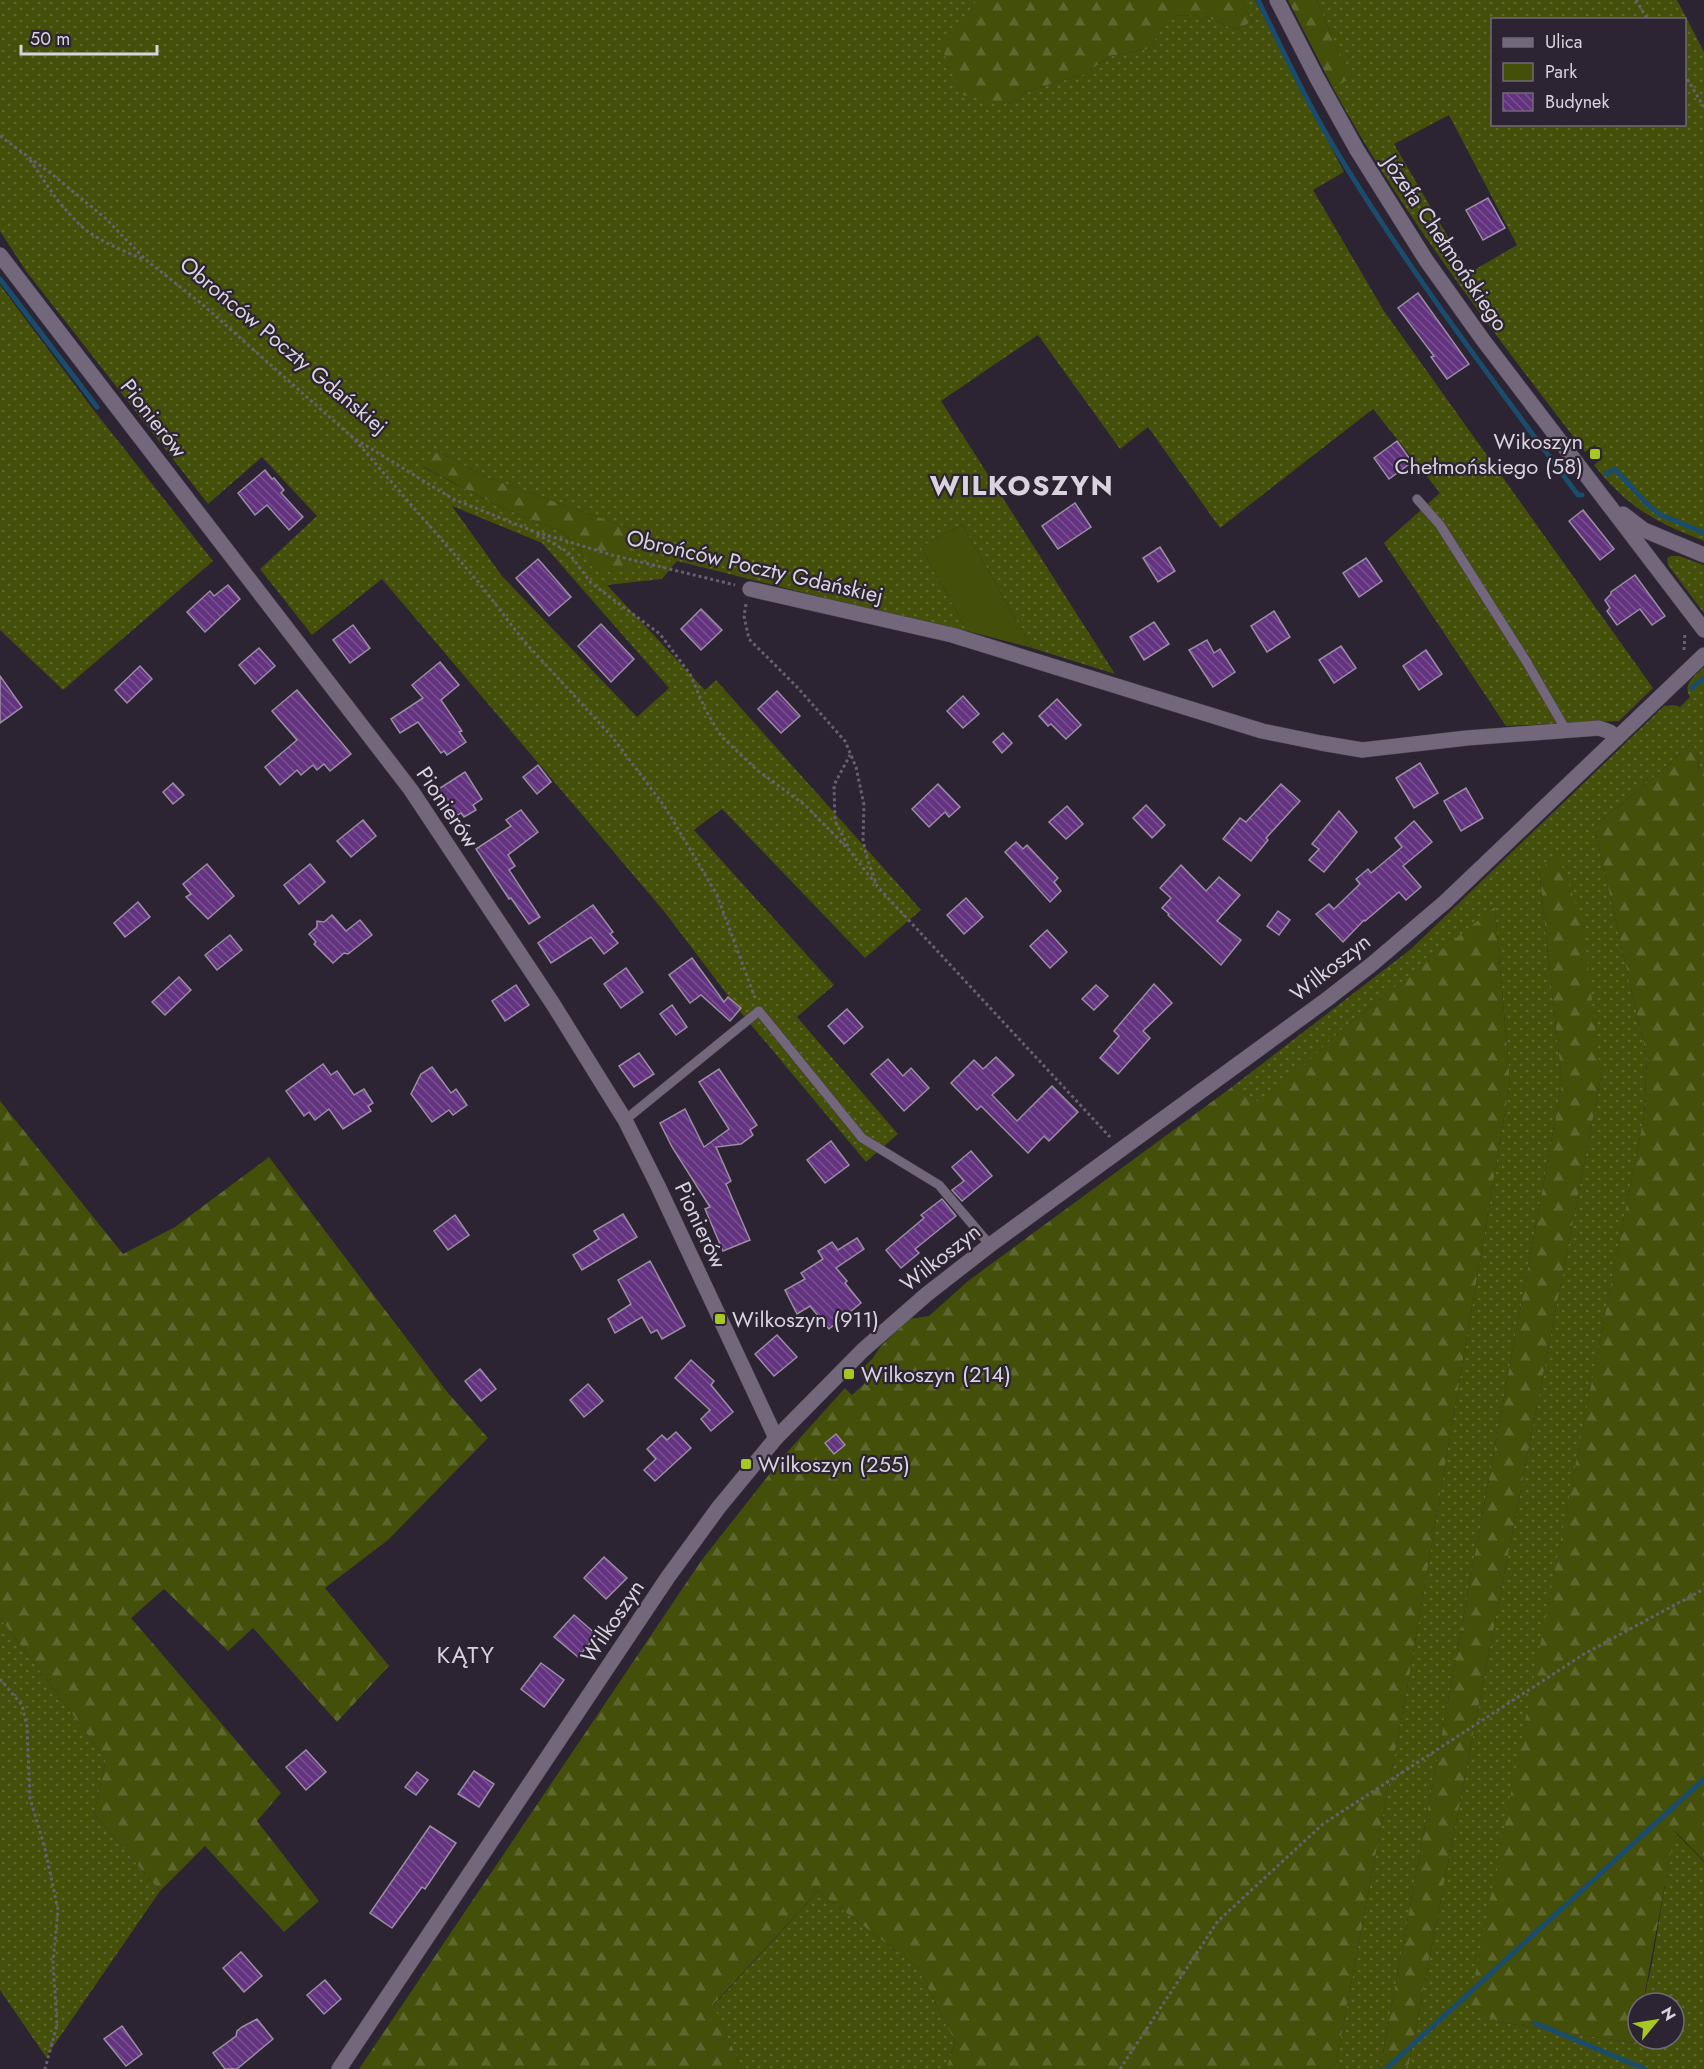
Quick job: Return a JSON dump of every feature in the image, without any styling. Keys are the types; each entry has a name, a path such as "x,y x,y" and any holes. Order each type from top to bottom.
{"street":[{"name":"Józefa Chełmońskiego","path":"1277,0 1357,150 1414,242 1483,340 1704,630"},
{"name":"Pionierów","path":"0,255 411,790 553,1004 625,1120 776,1438"},
{"name":"Józefa Chełmońskiego","path":"1603,496 1644,530 1704,555"},
{"name":"Obrońców Poczty Gdańskiej","path":"750,589 952,635 1262,731 1321,743 1374,750 1467,738 1599,728 1610,732 1617,738"},
{"name":"Wilkoszyn","path":"339,2069 668,1577 719,1507 776,1438 880,1335 927,1294 990,1245 1371,965 1445,902 1704,655"}],"lane":[{"path":"1417,499 1440,525 1526,661 1566,730"},
{"path":"625,1120 759,1011 862,1138 939,1185 990,1245"}],"path":[{"path":"1636,0 1647,18"},
{"path":"1686,77 1704,107"},
{"name":"Obrońców Poczty Gdańskiej","path":"0,136 105,218 146,260 202,304 352,436 453,499 533,531 612,555 750,589"},
{"path":"27,156 65,210 87,230 111,245 146,260"},
{"path":"352,436 480,584 523,640 613,738 665,807 717,895 746,968 759,1011"},
{"path":"533,531 568,552 591,583 660,634 690,674 705,709 721,736 757,770 805,805 850,851 877,886 1121,1150"},
{"path":"750,589 744,616 749,639 797,687 845,741 851,754 864,805 863,838 866,855 877,886"},
{"path":"1684,654 1685,626"},
{"path":"850,851 835,820 834,785 851,754"},
{"path":"1120,2069 1218,1921 1323,1824 1584,1654 1704,1589"},
{"path":"0,1679 22,1705 27,1726 30,1798 45,1849 58,1910 53,1962 57,2025 45,2069"}],"green space":[{"path":"0,0 977,0 963,20 1008,104 1031,90 1082,75 1111,56 1149,49 1169,16 1202,15 1236,30 1253,21 1241,0 1255,0 1344,172 1313,190 1384,311 1653,688 1619,721 1506,726 1384,543 1440,493 1373,409 1220,528 1148,427 1120,449 1038,335 941,401 1115,674 1032,648 962,524 921,547 967,631 677,561 662,579 607,585 705,690 716,680 921,910 865,958 722,809 694,830 834,985 797,1017 898,1134 866,1162 742,1014 663,910 382,579 312,635 260,569 317,516 262,457 208,504 26,271 0,231","holes":["438,451 483,476 634,530 595,570 563,532 498,506 423,467","452,506 542,543 669,688 637,717 502,576"]},
{"path":"977,0 1241,0 1253,21 1236,30 1202,15 1170,16 1149,49 1111,56 1082,75 1031,90 1008,104 962,95 940,44"},
{"path":"1288,0 1317,0 1336,47 1354,76 1333,88"},
{"path":"1317,0 1677,0 1704,52 1704,541 1643,512 1606,480 1594,465 1603,457 1595,445 1585,452 1484,319 1420,229 1333,88 1353,75 1336,47","holes":["1449,115 1517,245 1469,273 1394,144"]},
{"path":"0,285 92,408 213,561 63,690 0,630"},
{"path":"438,451 483,476 634,530 634,572 595,570 563,532 498,506 422,466"},
{"path":"962,524 1032,648 967,631 921,547"},
{"path":"1679,556 1704,565 1704,613 1668,565 1667,558"},
{"path":"1704,667 1704,773 1699,774 1698,757 1692,742 1658,774 1594,826 1647,1058 1644,1116 1470,2006 1499,2022 1626,2042 1626,2051 1686,2051 1686,1991 1646,1991 1674,1831 1704,1862 1704,2069 1403,2069 1409,2064 1601,1077 1539,870 1562,1083 1380,2069 1335,2069 1409,1678 1510,1083 1495,908 1341,1030 1263,1105 1232,1087 1411,949 1664,706 1680,707 1690,697 1688,688 1691,680"},
{"path":"1692,742 1698,757 1699,774 1704,773 1704,1861 1675,1831 1645,1991 1626,1991 1626,2042 1499,2022 1469,2007 1644,1116 1647,1058 1594,826 1658,774"},
{"path":"1558,855 1583,923 1601,1077 1409,2064 1403,2069 1380,2069 1562,1083 1539,870"},
{"path":"1495,907 1510,1083 1409,1678 1335,2069 946,2069 955,2042 918,1968 818,1891 713,2005 742,2069 359,2069 701,1561 782,1458 845,1388 852,1395 865,1383 860,1371 880,1347 909,1319 929,1316 968,1281 1232,1087 1263,1104 1341,1030"},
{"path":"0,1101 123,1254 175,1227 269,1157 448,1393 488,1438 388,1540 325,1588 389,1666 337,1722 253,1628 228,1651 164,1589 131,1618 281,1793 257,1821 319,1901 284,1932 205,1846 160,1891 94,1814 106,1759 0,1618"},
{"path":"0,1618 106,1759 94,1814 160,1891 46,2057 0,1990"},
{"path":"818,1891 918,1968 955,2042 946,2069 742,2069 713,2006"}],"building":[{"path":"1488,198 1505,228 1483,240 1466,210"},
{"path":"1418,293 1469,364 1447,379 1431,357 1434,356 1398,308"},
{"path":"1397,441 1412,462 1389,479 1374,458"},
{"path":"265,470 284,490 281,493 303,517 289,530 267,505 255,515 238,493"},
{"path":"1075,503 1091,527 1058,549 1042,526"},
{"path":"1583,510 1614,549 1600,560 1569,521"},
{"path":"1160,547 1175,571 1158,582 1143,558"},
{"path":"1366,558 1382,581 1359,597 1343,573"},
{"path":"538,559 571,597 549,616 516,578"},
{"path":"1635,575 1665,616 1652,625 1640,609 1617,625 1607,611 1610,608 1605,600 1611,592"},
{"path":"228,585 240,599 205,632 187,612 210,591 214,596"},
{"path":"701,609 722,630 701,650 681,629"},
{"path":"1274,611 1290,637 1267,652 1251,626"},
{"path":"1154,622 1169,644 1144,660 1130,637"},
{"path":"601,624 634,659 611,682 578,646"},
{"path":"353,625 370,648 350,663 333,640"},
{"path":"1207,640 1214,653 1220,649 1235,672 1213,687 1189,650"},
{"path":"1341,646 1356,668 1334,683 1319,660"},
{"path":"259,648 275,666 255,684 239,665"},
{"path":"1426,650 1442,674 1419,690 1403,666"},
{"path":"440,662 459,685 441,700 462,731 459,732 466,742 447,755 444,751 441,753 418,722 400,733 391,719 423,698 412,685"},
{"path":"140,666 152,679 127,703 115,690"},
{"path":"0,676 22,707 0,723"},
{"path":"297,690 351,754 330,771 324,764 317,770 313,765 301,775 297,770 280,785 265,767 297,740 272,711"},
{"path":"777,691 800,716 781,733 758,709"},
{"path":"963,696 979,714 963,728 947,711"},
{"path":"1057,699 1081,725 1066,739 1039,716"},
{"path":"1003,733 1012,743 1002,753 993,742"},
{"path":"1420,763 1438,793 1414,808 1396,778"},
{"path":"538,765 551,782 537,794 523,777"},
{"path":"465,772 482,799 473,805 476,810 464,817 461,813 455,817 437,790"},
{"path":"173,783 184,795 173,804 163,792"},
{"path":"938,784 960,807 949,817 945,812 929,827 912,809"},
{"path":"1281,784 1300,801 1266,838 1268,840 1251,861 1223,839 1240,818 1246,822"},
{"path":"1466,788 1483,818 1461,831 1444,801"},
{"path":"1146,805 1165,825 1152,838 1133,818"},
{"path":"1067,806 1083,824 1066,839 1049,822"},
{"path":"521,810 538,832 508,855 515,866 509,870 540,917 529,924 511,898 509,899 476,849 511,826 506,820"},
{"path":"1339,811 1357,832 1324,872 1309,860 1319,849 1312,844"},
{"path":"363,820 376,836 351,857 337,841"},
{"path":"1414,821 1432,842 1403,866 1421,887 1406,900 1399,892 1364,920 1343,942 1316,914 1329,904 1334,909 1360,884 1356,879 1368,869 1371,873 1402,847 1395,838"},
{"path":"1016,842 1023,849 1027,845 1058,878 1054,882 1061,891 1050,902 1005,852"},
{"path":"207,864 234,896 208,919 186,897 191,894 183,884"},
{"path":"310,864 325,882 299,904 284,885"},
{"path":"1181,865 1206,891 1219,877 1240,895 1217,921 1241,940 1221,965 1162,908 1171,898 1160,888"},
{"path":"966,898 983,917 964,934 947,915"},
{"path":"138,902 150,917 125,937 114,923"},
{"path":"593,905 613,932 610,934 618,943 604,954 591,937 551,963 538,943"},
{"path":"1278,911 1290,920 1279,935 1267,926"},
{"path":"332,915 346,931 360,920 372,935 333,963 314,944 316,942 309,934 317,927 317,921 324,922"},
{"path":"1047,930 1067,952 1050,968 1030,946"},
{"path":"230,935 242,950 217,970 205,955"},
{"path":"692,958 724,1002 728,997 741,1008 730,1021 701,995 690,1003 669,975"},
{"path":"626,968 643,992 621,1008 604,984"},
{"path":"179,977 191,990 165,1015 152,1002"},
{"path":"1154,984 1172,1003 1143,1031 1150,1038 1118,1074 1100,1058 1119,1036 1114,1031"},
{"path":"516,985 529,1005 505,1021 492,1001"},
{"path":"1096,985 1108,996 1094,1010 1082,999"},
{"path":"672,1005 687,1027 676,1035 660,1014"},
{"path":"847,1009 863,1027 844,1044 828,1026"},
{"path":"639,1053 654,1074 634,1087 619,1066"},
{"path":"996,1057 1014,1075 992,1095 1017,1121 1052,1086 1078,1112 1049,1141 1044,1136 1028,1153 981,1106 977,1110 951,1083 974,1060 983,1069"},
{"path":"888,1059 903,1076 911,1068 929,1088 904,1111 871,1074"},
{"path":"323,1064 331,1075 337,1071 354,1095 364,1089 373,1103 368,1106 371,1111 343,1129 329,1109 315,1120 309,1112 304,1116 286,1091"},
{"path":"432,1067 451,1093 456,1089 467,1105 453,1115 449,1110 432,1122 411,1094 421,1074"},
{"path":"719,1069 757,1125 750,1130 753,1135 741,1144 716,1147 731,1181 726,1184 750,1240 723,1251 705,1209 710,1207 672,1147 660,1123 685,1109 704,1147 729,1129 699,1082"},
{"path":"831,1141 849,1165 825,1183 807,1160"},
{"path":"971,1151 992,1176 962,1201 952,1190 964,1181 952,1167"},
{"path":"942,1199 956,1216 915,1249 919,1253 901,1268 886,1250 924,1218 921,1215"},
{"path":"623,1214 637,1237 582,1270 573,1255 599,1239 594,1231"},
{"path":"455,1215 469,1235 448,1250 434,1231"},
{"path":"857,1238 864,1249 836,1268 861,1303 829,1329 810,1306 797,1314 785,1290 805,1279 801,1273 823,1259 818,1251 832,1242 838,1250"},
{"path":"650,1261 685,1326 662,1339 657,1330 651,1333 642,1317 615,1333 608,1319 631,1304 618,1280"},
{"path":"777,1335 797,1357 774,1376 755,1354"},
{"path":"691,1360 714,1381 711,1385 733,1412 711,1431 701,1419 710,1410 675,1378"},
{"path":"480,1369 496,1389 481,1401 465,1381"},
{"path":"588,1384 603,1401 584,1417 570,1400"},
{"path":"676,1432 691,1448 655,1481 644,1470 656,1459 647,1449 662,1435 667,1440"},
{"path":"836,1434 845,1445 834,1454 825,1443"},
{"path":"604,1557 627,1578 606,1599 584,1578"},
{"path":"574,1615 597,1635 578,1657 554,1637"},
{"path":"541,1663 564,1680 544,1707 521,1689"},
{"path":"306,1750 326,1772 306,1790 286,1767"},
{"path":"474,1771 494,1784 479,1807 458,1794"},
{"path":"417,1772 428,1780 416,1795 405,1787"},
{"path":"430,1826 456,1843 425,1889 422,1887 392,1928 370,1913"},
{"path":"241,1952 262,1976 244,1992 223,1968"},
{"path":"325,1980 341,1999 324,2014 307,1995"},
{"path":"257,2019 273,2039 237,2069 225,2069 213,2053 236,2036 237,2031 242,2027"},
{"path":"122,2026 142,2054 126,2066 104,2039"}],"waterway":[{"path":"1258,0 1318,119 1396,244 1486,371 1578,495 1582,495"},
{"path":"0,279 97,407"},
{"path":"1606,474 1615,469 1659,514 1704,533"},
{"path":"1692,688 1704,678"},
{"path":"1386,2069 1704,1779"},
{"path":"1535,2023 1645,2069"}],"place":[{"name":"Wikoszyn Chełmońskiego (58)","path":"1595,454"},
{"name":"Wilkoszyn (911)","path":"720,1319"},
{"name":"Wilkoszyn (214)","path":"849,1374"},
{"name":"Wilkoszyn (255)","path":"746,1464"}],"district":[{"name":"WILKOSZYN","path":"1022,485"},
{"name":"KĄTY","path":"466,1655"}]}
